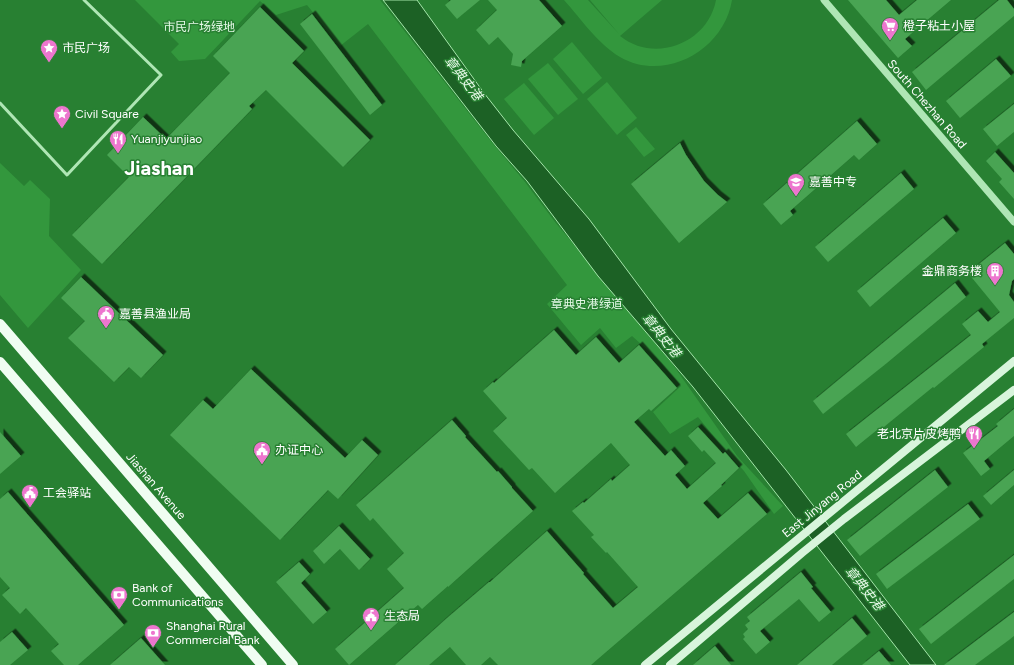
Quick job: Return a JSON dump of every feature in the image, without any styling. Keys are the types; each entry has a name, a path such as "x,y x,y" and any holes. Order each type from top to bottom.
{"main road":[{"name":"Jiashan Avenue","path":"0,324 293,665"},
{"name":"East Jinyang Road","path":"645,665 1014,361"},
{"path":"0,362 262,665"},
{"name":"East Jinyang Road","path":"670,665 844,519 1014,390"}],"street":[{"name":"South Chezhan Road","path":"824,0 1014,222"}],"lane":[{"path":"0,103 67,174 161,75 84,0"}],"green space":[{"name":"章典史港绿道","path":"135,0 380,0 525,182 555,222 664,352 737,456 783,506 774,514 744,471 698,417 670,434 653,412 681,386 661,362 632,336 616,348 600,328 581,345 547,304 567,285 368,24 340,46 307,5 276,15 260,1 205,59 179,61 171,52 179,44"},
{"path":"564,0 588,0 619,34 590,0 662,0 620,36 634,44 649,48 664,48 678,45 691,38 703,28 711,15 716,0 732,0 727,18 717,34 705,47 690,57 673,64 655,66 637,64 612,52 590,31"},
{"path":"572,42 602,78 583,94 553,59"},
{"path":"548,63 578,99 558,115 528,79"},
{"path":"607,82 637,118 617,135 587,99"},
{"path":"524,83 554,118 534,135 504,99"},
{"path":"636,127 655,149 644,157 626,135"},
{"path":"0,163 24,186 30,180 50,199 49,236 81,270 28,328 0,295"}],"water":[{"name":"章典史港","path":"383,0 417,0 484,93 513,130 589,219 671,329 786,470 936,665 910,665 693,387 598,276 527,181 496,146"}],"building":[{"path":"451,0 480,0 457,19 445,5"},
{"path":"488,0 539,0 562,26 522,61 521,67 511,65 513,54 498,37 489,45 476,30 497,10"},
{"path":"848,0 886,0 899,15 917,0 951,0 905,39 912,46 898,58"},
{"path":"999,0 1007,0 1014,9 1014,16 926,90 912,72"},
{"path":"260,7 304,51 292,63 370,140 343,167 266,90 249,106 252,109 102,264 72,235 129,177 107,155 143,117 166,139 230,73 213,56"},
{"path":"312,14 382,105 370,115 300,24"},
{"path":"996,59 1011,76 960,118 946,101"},
{"path":"1014,104 1014,132 997,146 983,129"},
{"path":"857,121 877,144 859,160 854,155 790,211 793,215 781,225 763,204"},
{"path":"680,143 686,155 704,181 727,202 679,243 631,184"},
{"path":"995,152 1014,173 1014,199 999,182 1002,179 986,161"},
{"path":"901,173 914,189 828,262 815,247"},
{"path":"943,218 956,233 870,307 857,291"},
{"path":"1005,243 1014,254 1014,279 1012,281 1009,295 1014,302 1014,318 982,344 984,347 934,388 933,387 879,431 877,430 856,447 846,434 971,335 962,324 978,311 988,322 1000,312 968,273"},
{"name":"嘉善县渔业局","path":"81,277 163,355 141,378 129,367 114,382 68,338 85,321 61,298"},
{"path":"955,283 966,297 823,414 813,401"},
{"path":"554,330 576,355 596,337 619,363 639,345 677,388 651,411 649,409 634,422 665,456 671,450 685,466 675,475 687,489 716,463 704,450 702,452 688,436 698,427 723,454 725,452 739,468 703,503 718,519 748,493 767,514 591,665 498,665 490,657 481,665 466,665 450,647 429,665 395,665 547,531 613,608 638,587 607,552 606,553 591,537 594,535 572,511 583,502 584,503 611,479 612,481 630,465 611,443 555,493 532,468 529,470 493,431 507,418 483,391"},
{"name":"办证中心","path":"251,369 345,458 362,440 378,455 338,499 328,490 280,540 170,435 203,400 213,409"},
{"path":"1014,409 1014,436 984,461 990,469 981,476 963,453 998,426 996,424"},
{"path":"452,420 466,436 465,437 497,472 498,471 533,511 422,609 418,605 349,665 335,649 404,588 387,569 404,553 373,518 370,521 356,505"},
{"path":"0,432 21,456 0,474"},
{"path":"935,470 948,487 860,556 847,540"},
{"path":"1014,470 1014,485 991,505 983,496"},
{"path":"8,492 124,625 78,665 64,665 51,651 59,644 26,608 20,614 2,595 10,588 0,577 0,499"},
{"path":"968,504 980,519 887,589 876,574"},
{"path":"339,526 370,559 359,570 340,549 324,564 313,551"},
{"path":"1014,555 1014,579 931,644 919,629"},
{"path":"299,562 310,574 301,583 327,612 313,624 276,582"},
{"path":"801,572 813,587 811,588 831,612 819,622 799,599 760,631 770,642 756,654 743,639 745,637 743,634 748,629 745,625 750,621 747,617"},
{"path":"1014,612 1014,636 1009,640 975,665 944,665"},
{"path":"852,618 867,636 832,665 797,665"},
{"path":"12,632 28,650 10,665 0,665 0,642"},
{"path":"141,638 165,665 110,665"},
{"path":"715,646 731,665 693,665"},
{"path":"879,651 891,665 862,665"}],"place":[{"name":"橙子粘土小屋","path":"890,41"},
{"name":"市民广场","path":"49,63"},
{"name":"Civil Square","path":"62,129"},
{"name":"Yuanjiyunjiao","path":"118,154"},
{"name":"嘉善中专","path":"796,197"},
{"name":"金鼎商务楼","path":"995,286"},
{"name":"嘉善县渔业局","path":"106,329"},
{"name":"老北京片皮烤鸭","path":"974,449"},
{"name":"办证中心","path":"262,465"},
{"name":"工会驿站","path":"30,508"},
{"name":"Bank of Communications","path":"119,610"},
{"name":"生态局","path":"371,631"},
{"name":"Shanghai Rural Commercial Bank","path":"153,648"}],"district":[{"name":"Jiashan","path":"159,168"}],"park label":[{"name":"市民广场绿地","path":"199,27"}]}
